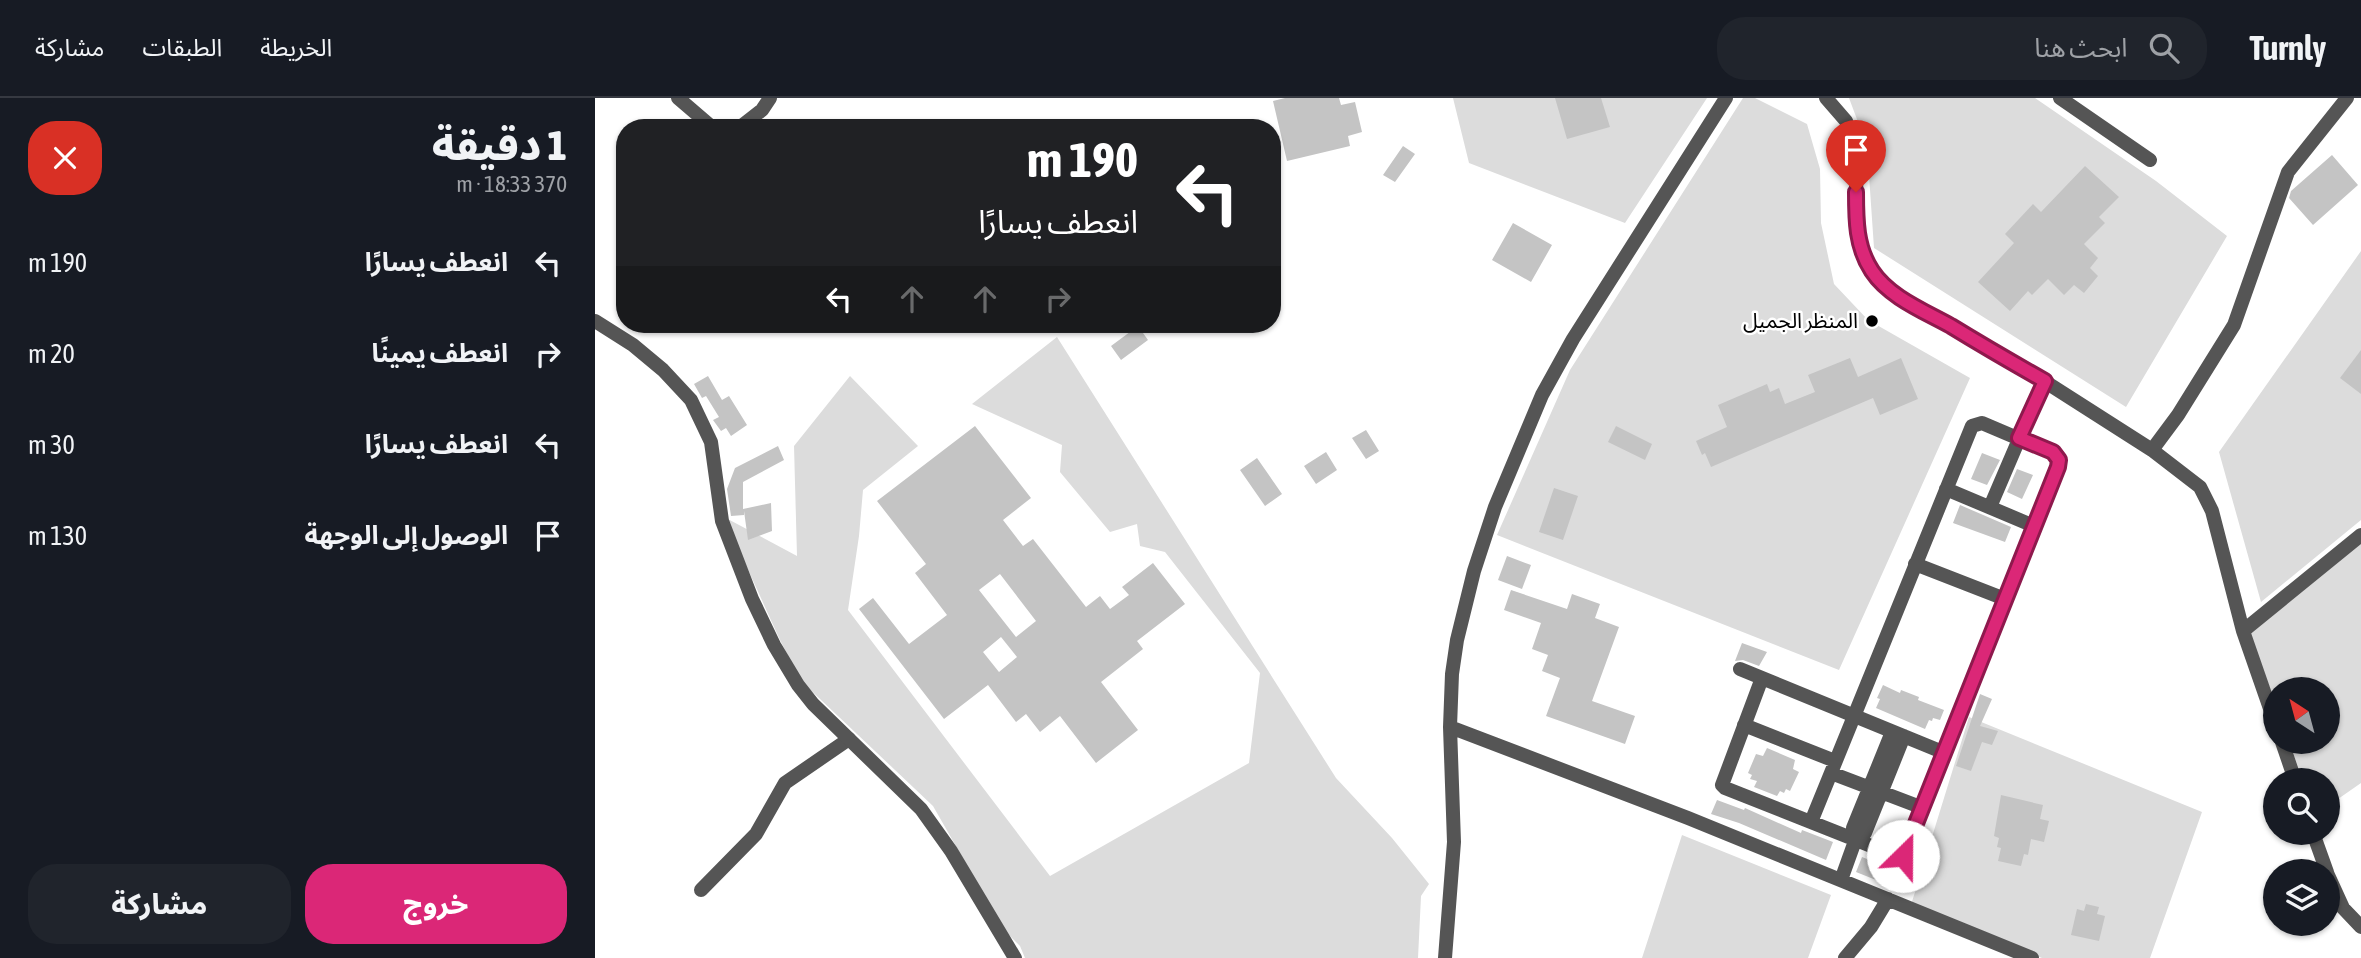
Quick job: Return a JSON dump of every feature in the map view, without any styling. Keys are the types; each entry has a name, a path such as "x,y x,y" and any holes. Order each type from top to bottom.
{"street":[{"path":"678,98 702,119"},
{"path":"750,119 762,110 770,98"},
{"path":"1445,958 1454,842 1450,727 1452,674 1457,639 1474,571 1495,507 1542,395 1573,339 1726,98"},
{"path":"1826,98 1846,121 1852,141 1856,172 1857,232 1862,251 1881,283 2045,381 2152,450 2200,487 2212,511 2243,631 2263,688"},
{"path":"2060,98 2150,160"},
{"path":"2152,450 2178,415 2234,324 2288,172 2347,98"},
{"path":"595,321 632,345 663,370 691,400 711,442 722,521 752,599 798,685 813,704 921,808 951,850 1015,958"},
{"path":"1990,507 2045,381"},
{"path":"1762,678 1722,785 1855,841 1899,858 1903,856 2058,467 2059,460 2053,452 1982,423 1972,426 1811,822"},
{"path":"1946,489 2034,526"},
{"path":"2243,631 2361,535"},
{"path":"1916,564 2005,598"},
{"path":"1740,669 1945,753"},
{"path":"1744,725 1876,790 1923,808"},
{"path":"1450,727 1676,813 2032,958"},
{"path":"1841,880 1855,841 1865,833 1876,790 1898,734"},
{"path":"701,890 756,834 785,783 849,739"},
{"path":"1845,958 1871,927 1888,899"},
{"path":"2340,901 2361,928"}],"shaded area":[{"path":"1453,98 1707,98 1625,223 1469,163"},
{"path":"1743,98 1755,98 1807,124 1820,169 1821,223 1834,284 1868,320 1970,378 1839,670 1497,535 1570,370"},
{"path":"1849,98 2035,98 2156,181 2227,236 2126,407 1874,248 1867,146"},
{"path":"2361,251 2361,520 2261,602 2219,452"},
{"path":"1057,337 1336,778 1392,838 1429,884 1421,896 1418,958 1025,958 1020,946 1004,930 933,806 801,681 724,517 797,556 794,446 850,376 918,446 863,490 848,610 1050,876 1249,763 1260,673 1165,552 1140,546 1137,524 1110,532 1060,472 1062,445 972,404"},
{"path":"2361,541 2361,783 2340,798 2340,768 2299,768 2293,754 2340,754 2340,677 2266,677 2249,631"},
{"path":"1969,717 2202,812 2150,958 2042,958 1911,905"},
{"path":"1682,835 1831,895 1808,958 1642,958"}],"building":[{"path":"1285,98 1339,98 1341,105 1355,102 1362,132 1348,136 1350,146 1287,161 1281,135 1281,119 1277,119 1273,101"},
{"path":"1555,98 1601,98 1610,127 1567,139"},
{"path":"1403,146 1415,154 1395,182 1383,175"},
{"path":"2332,155 2358,185 2313,225 2289,198 2291,191"},
{"path":"2085,166 2119,197 2099,217 2105,223 2084,244 2098,258 2090,268 2098,276 2084,293 2074,285 2064,295 2048,279 2032,295 2028,291 2010,311 1978,282 2014,243 2005,234 2033,204 2041,212"},
{"path":"1513,223 1552,245 1531,282 1492,260"},
{"path":"1129,333 1143,333 1148,340 1121,360 1111,346"},
{"path":"2361,350 2361,394 2340,378"},
{"path":"1850,358 1858,377 1901,358 1918,399 1880,415 1873,398 1711,467 1705,453 1702,455 1696,441 1727,427 1718,405 1767,384 1770,392 1779,388 1785,404 1815,392 1808,375"},
{"path":"708,376 722,400 729,396 747,425 731,436 726,428 721,431 713,420 719,417 706,396 702,398 694,384"},
{"path":"975,426 1031,498 1003,520 1023,546 1033,539 1086,607 1100,596 1110,609 1129,595 1122,587 1153,563 1185,604 1137,641 1143,649 1101,682 1138,730 1096,763 1060,716 1040,732 1026,714 1016,722 988,685 944,719 859,609 873,598 909,644 947,615 915,573 926,564 877,501","holes":["1000,574 1036,621 1016,637 979,590","1001,637 1017,657 999,672 983,652"]},
{"path":"1616,426 1652,444 1645,460 1608,442"},
{"path":"1366,430 1379,451 1366,459 1352,438"},
{"path":"778,446 784,460 743,482 743,509 771,503 772,531 748,540 744,511 744,515 731,516 727,489 735,468"},
{"path":"1326,452 1337,470 1316,484 1304,466"},
{"path":"1982,453 2000,460 1987,485 1971,479"},
{"path":"1257,458 1282,494 1265,506 1240,470"},
{"path":"2017,469 2033,475 2022,499 2007,492"},
{"path":"1554,488 1578,496 1563,540 1539,532"},
{"path":"1960,505 2011,527 2005,542 1953,523"},
{"path":"1507,556 1531,565 1522,589 1498,580"},
{"path":"1511,590 1567,609 1572,594 1600,604 1595,618 1619,627 1592,701 1635,716 1625,744 1546,716 1560,678 1542,671 1548,655 1532,649 1541,623 1504,610"},
{"path":"1742,643 1767,652 1759,666 1743,660 1735,661"},
{"path":"1883,685 1900,693 1901,690 1919,697 1918,700 1944,710 1940,720 1929,720 1925,729 1876,708"},
{"path":"1980,694 1992,699 1980,726 1998,731 1992,745 1982,742 1971,771 1956,766"},
{"path":"1767,748 1795,760 1793,769 1799,772 1790,791 1780,791 1777,796 1754,787 1757,781 1750,779 1752,775 1748,773 1756,754 1763,756"},
{"path":"2001,795 2043,805 2040,819 2049,821 2044,842 2031,839 2028,855 2024,854 2021,866 1998,861 2001,848 1997,847 1999,838 1994,836"},
{"path":"1717,800 1744,810 1745,808 1801,833 1802,830 1833,842 1826,860 1711,814"},
{"path":"1862,857 1902,873 1896,888 1856,872"},
{"path":"2086,904 2099,907 2097,914 2105,916 2099,941 2071,935 2077,909 2084,911"}],"place":[{"name":"المنظر الجميل","path":"1872,321"}],"route":[{"path":"1856,192 1857,232 1862,251 1881,283 2045,381 2019,438 2053,452 2059,460 1903,856"}]}
